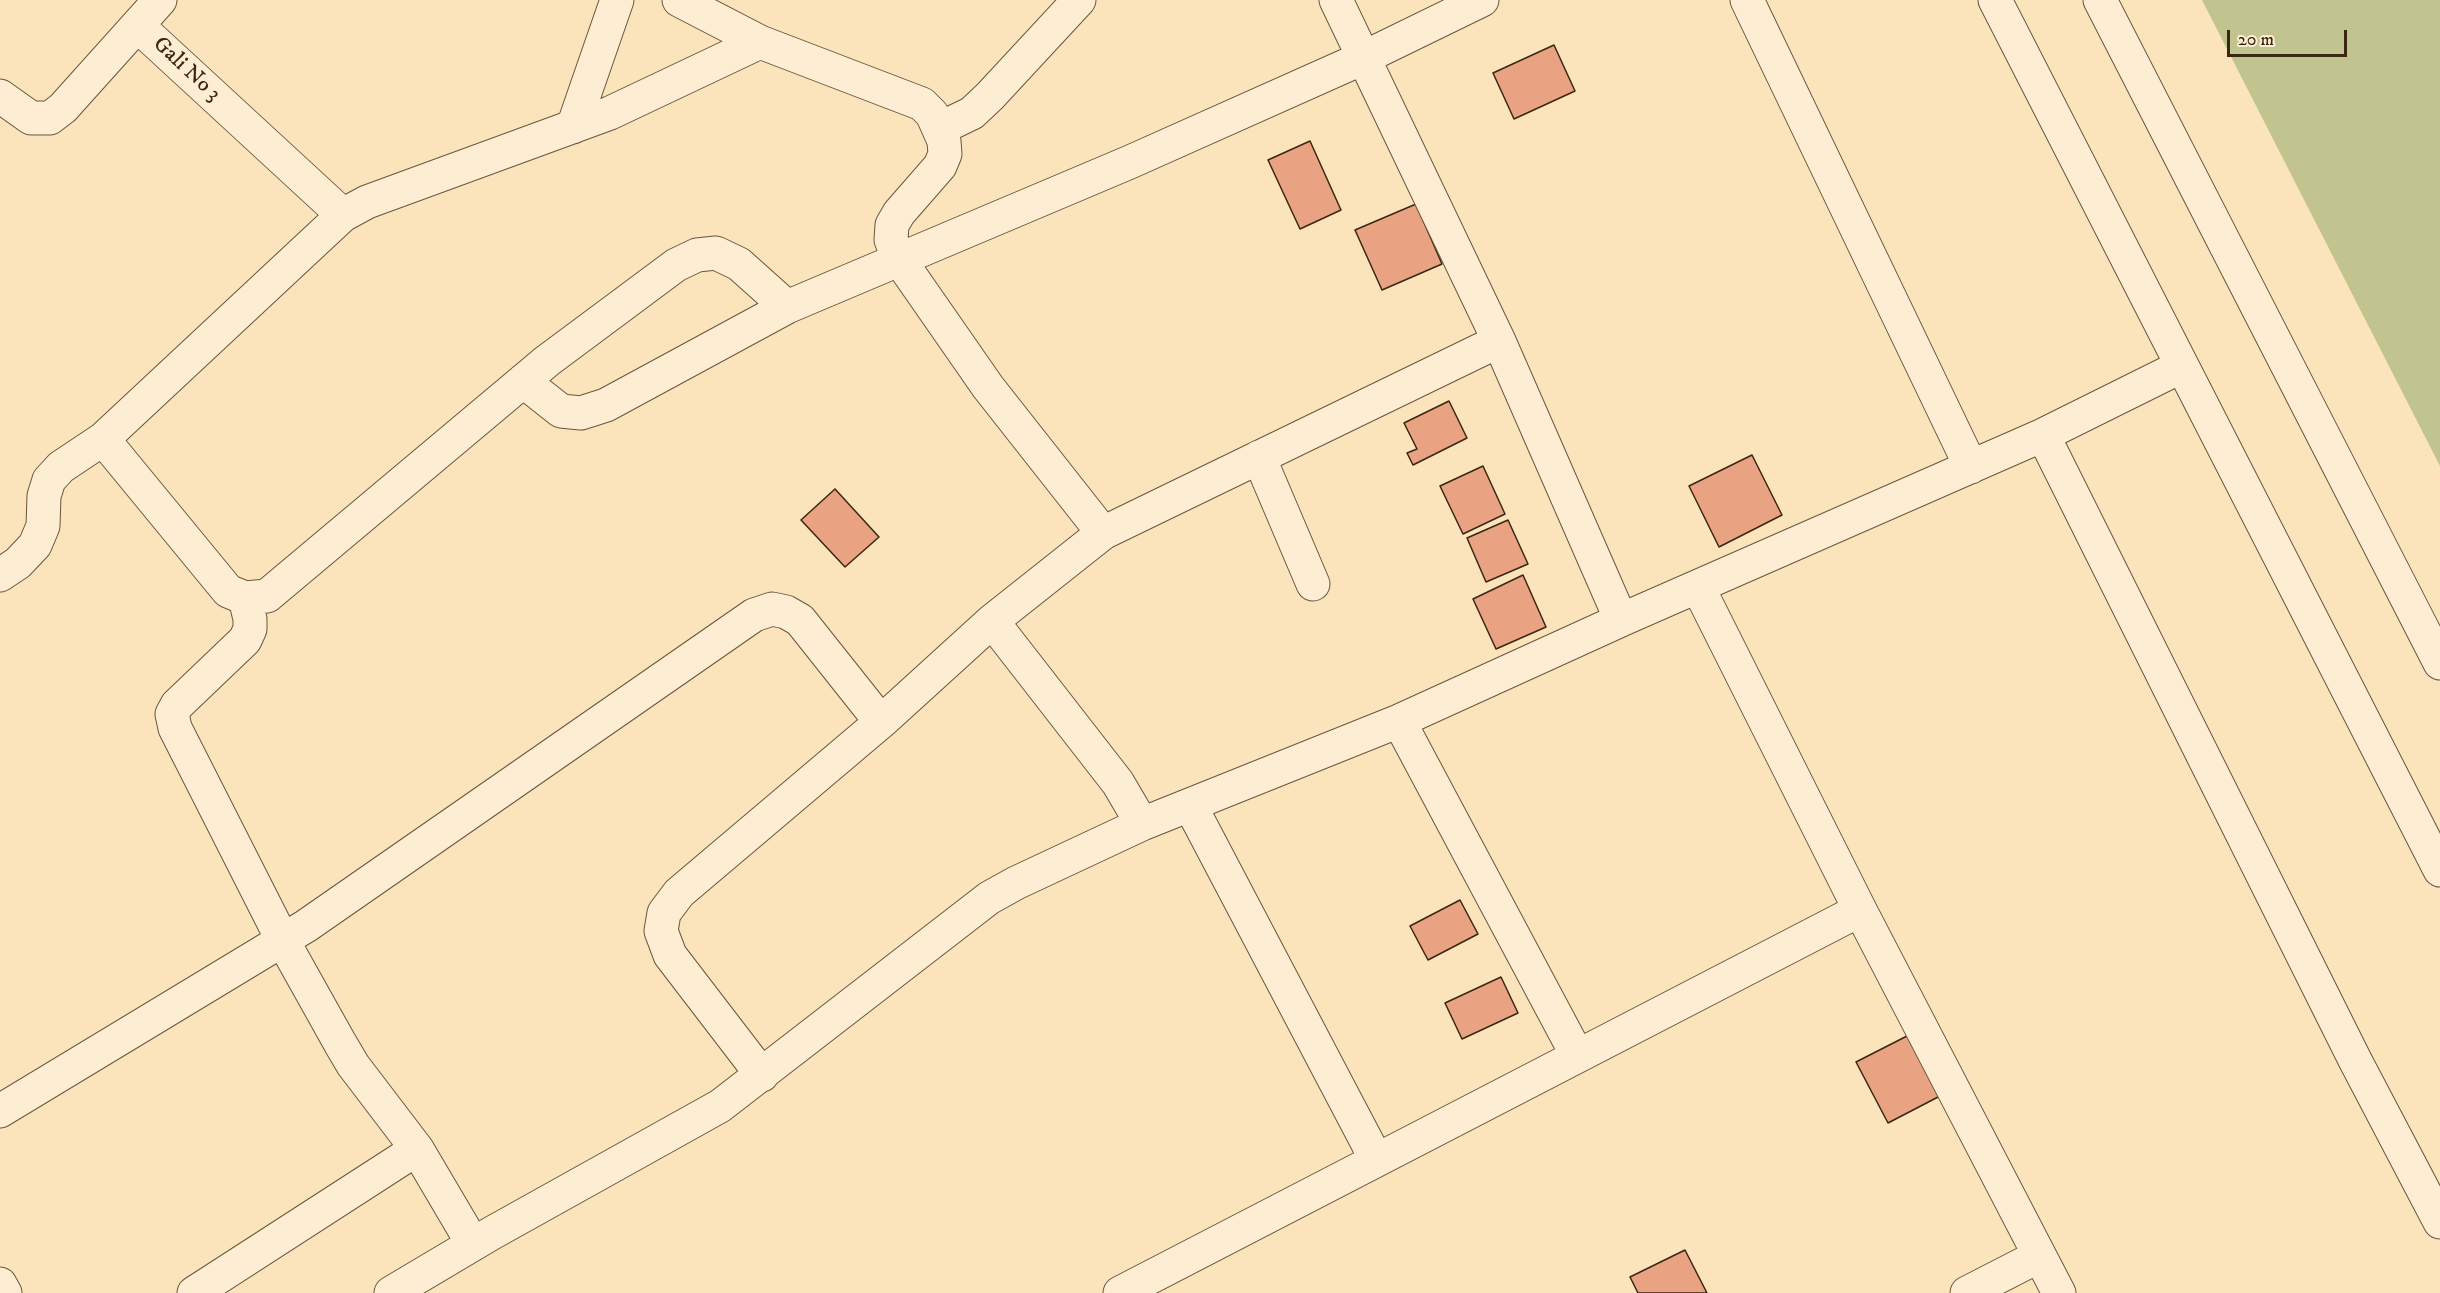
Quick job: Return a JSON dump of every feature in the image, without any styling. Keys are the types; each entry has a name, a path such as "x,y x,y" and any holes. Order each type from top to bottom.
{"street":[{"path":"138,26 160,0"},
{"path":"573,127 617,0"},
{"path":"679,0 760,42 922,104 932,114 944,141 945,154 940,166 899,213 892,225 891,240 899,259 988,387 1103,533"},
{"path":"939,129 972,113 1079,0"},
{"path":"1336,0 1499,341 1621,620"},
{"path":"523,381 561,411 581,413 606,405 787,306 1130,162 1363,58 1482,0"},
{"path":"1747,0 1971,467"},
{"path":"1995,0 2440,870"},
{"path":"2100,0 2440,663"},
{"name":"Gali No 3","path":"0,96 31,118 50,118 63,108 138,26 344,215"},
{"path":"0,574 18,563 35,545 43,526 44,496 49,480 61,467 103,439 344,215 367,202 610,113 760,42"},
{"path":"103,439 228,591 245,598 267,597 523,381 676,265 697,255 716,253 739,264 787,306"},
{"path":"762,1075 670,955 661,931 664,913 679,893 881,722 992,621 1103,533 1499,341"},
{"path":"391,1293 473,1244 720,1106 989,898 1142,824 1399,721 1621,620 2043,435 2182,366"},
{"path":"2043,435 2355,1060 2440,1222"},
{"path":"1259,457 1313,584"},
{"path":"1698,587 1860,910 2058,1293"},
{"path":"245,598 250,629 245,640 177,705 172,714 175,728 283,941 353,1065 417,1149 473,1244"},
{"path":"0,1111 283,941 754,615 772,609 786,612 800,620 881,722"},
{"path":"992,621 1118,783 1142,824"},
{"path":"1399,721 1577,1055"},
{"path":"1190,805 1376,1159"},
{"path":"1120,1293 1860,910"},
{"path":"194,1293 417,1149"},
{"path":"1967,1293 2039,1256"},
{"path":"0,1284 5,1293"}],"green space":[{"path":"2202,0 2440,0 2440,466"}],"building":[{"path":"1554,45 1575,91 1514,119 1493,73"},
{"path":"1310,141 1341,210 1300,229 1268,160"},
{"path":"1416,204 1442,264 1382,290 1355,230"},
{"path":"1449,401 1467,438 1413,465 1407,453 1417,449 1404,423"},
{"path":"1752,455 1782,515 1719,547 1689,486"},
{"path":"1483,466 1505,514 1463,534 1440,486"},
{"path":"835,489 879,537 845,567 801,520"},
{"path":"1508,520 1528,564 1486,582 1467,538"},
{"path":"1523,575 1546,627 1496,649 1473,599"},
{"path":"1460,900 1478,934 1428,960 1410,926"},
{"path":"1501,977 1518,1013 1462,1039 1445,1003"},
{"path":"1909,1035 1940,1096 1888,1123 1856,1062"},
{"path":"1685,1250 1707,1293 1638,1293 1630,1277"}]}
